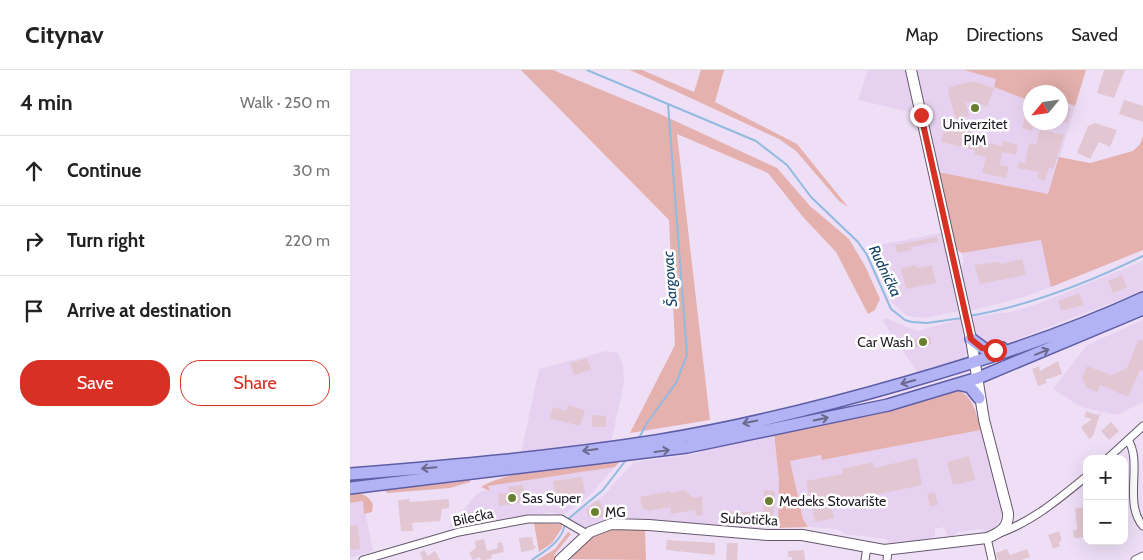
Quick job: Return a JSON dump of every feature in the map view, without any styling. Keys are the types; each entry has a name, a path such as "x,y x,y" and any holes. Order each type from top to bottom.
{"main road":[{"path":"350,474 485,463 658,440 801,412 975,363 1066,331 1143,298"},
{"path":"350,488 688,447 888,405 978,378 1143,309"},
{"path":"972,344 992,351 1039,335 1066,331"},
{"path":"958,384 970,387 979,398"}],"street":[{"path":"911,70 972,344 978,378 979,398 1008,518 1006,526 990,537 992,560"},
{"path":"955,369 968,361 972,344"},
{"path":"979,398 985,382 996,370"},
{"path":"1111,455 1143,426"},
{"path":"1128,440 1133,449 1136,514 1143,526"},
{"name":"Subotička","path":"560,560 587,534 611,524 723,532 802,535 867,547 887,555 990,537 1028,520 1083,479"},
{"path":"1008,518 1017,521 1028,520"},
{"name":"Bilećka","path":"363,560 481,527 528,519 561,519 587,534"},
{"path":"865,560 867,547"},
{"path":"1136,560 1143,556"}],"shaded area":[{"path":"521,70 553,70 660,114 777,168 810,206 849,239 865,266 880,299 875,310 868,314 836,252 803,217 768,173 677,134 710,420 630,433 675,345 669,220"},
{"path":"630,70 642,70 694,92 701,70 724,70 715,102 797,144 848,207 839,201 796,151 779,139"},
{"path":"868,70 909,70 918,114 858,100"},
{"path":"916,70 971,70 996,79 994,87 1023,97 1023,130 1068,130 1049,194 938,172"},
{"path":"964,70 1086,70 1075,106 1068,104 1068,85 1023,85 1023,98 994,87 996,79"},
{"path":"1068,104 1075,106 1068,130"},
{"path":"1143,136 1143,250 1051,287 1041,240 962,253 955,249 938,172 1048,194 1059,157 1090,163 1133,151 1140,144"},
{"path":"946,232 959,311 924,318 907,316 891,302 867,247"},
{"path":"1042,240 1051,287 1024,297 969,311 960,271 964,262 962,253"},
{"path":"1143,261 1143,291 1004,344 990,347 975,335 970,317 1011,312 1040,303"},
{"path":"886,318 917,331 961,319 962,324 964,324 969,349 962,360 920,376 882,320"},
{"path":"1143,320 1143,402 1117,415 1081,407 1053,389 1087,345"},
{"path":"606,351 618,353 623,365 624,383 611,442 521,454 539,369"},
{"path":"956,390 962,392 971,401 981,430 822,460 821,455 790,461 803,519 808,527 778,528 779,480 774,433"},
{"path":"981,430 1002,513 1000,521 987,533 981,529 957,532 953,537 947,535 944,527 935,529 935,535 931,539 889,545 887,539 846,534 837,529 808,527 803,519 789,461 821,455 823,460"},
{"path":"774,433 779,480 778,528 708,527 612,516 586,530 568,521 573,514 602,497 634,462 695,454 709,448"},
{"path":"621,460 615,467 488,486 490,491 481,487 493,481 528,472"},
{"path":"615,467 589,496 561,517 552,512 448,528 475,496 483,490 486,491 488,486"},
{"path":"470,479 470,482 450,488 387,493 383,488"},
{"path":"350,492 366,496 373,504 372,512 364,514 363,501 350,503"},
{"path":"363,501 373,551 350,558 350,503"},
{"path":"534,523 562,524 562,528 552,543 539,552"},
{"path":"645,529 646,560 568,559 596,536 609,530"},
{"path":"568,532 571,534 554,555 558,558 556,560 537,560 555,549"}],"building":[{"path":"1104,70 1125,70 1114,98 1097,93"},
{"path":"973,81 994,88 987,107 973,101 966,103 969,116 956,120 948,91 950,87"},
{"path":"1124,100 1143,106 1143,122 1119,114"},
{"path":"1068,107 1071,108 1068,119"},
{"path":"1095,123 1117,130 1110,147 1099,142 1090,159 1077,153 1088,126"},
{"path":"945,125 977,134 976,141 1002,146 1003,141 1018,145 1016,155 1002,152 1000,165 1009,167 1006,178 982,173 986,157 974,154 975,150 941,142"},
{"path":"1040,130 1064,135 1053,169 1049,168 1045,181 1037,178 1039,172 1017,168 1019,162 1025,163 1029,143 1036,145"},
{"path":"937,237 938,242 911,247 912,250 897,253 895,245"},
{"path":"1022,259 1026,275 980,284 974,265 1000,262 1001,264"},
{"path":"916,265 917,268 932,265 936,283 906,289 901,268"},
{"path":"1122,275 1127,287 1113,293 1108,281"},
{"path":"1079,293 1084,305 1061,311 1058,301"},
{"name":"Car Wash","path":"930,336 932,344 915,348 913,340"},
{"path":"1138,340 1143,340 1143,371 1140,370 1128,397 1100,385 1097,392 1086,387 1082,378 1087,366 1111,375 1127,368"},
{"path":"587,358 591,370 574,375 570,363"},
{"path":"1058,361 1062,374 1045,380 1047,383 1038,386 1032,369 1039,366 1040,371"},
{"path":"568,405 585,410 580,426 550,418 553,407 566,411"},
{"path":"1086,411 1098,415 1101,412 1093,436 1089,439 1081,427 1092,419 1084,417"},
{"path":"592,415 606,416 606,427 592,427"},
{"path":"1111,422 1119,431 1109,440 1101,431"},
{"path":"969,456 975,480 953,485 947,462"},
{"path":"917,458 922,485 831,504 834,518 815,522 806,481 843,474 842,469 873,462 874,468"},
{"path":"582,477 585,493 556,498 553,481"},
{"name":"Sas Super","path":"523,485 526,502 499,506 498,494 509,493 508,487"},
{"path":"685,490 693,498 702,496 703,515 696,516 695,510 671,514 670,507 649,511 642,508 640,497"},
{"name":"Medeks Stovarište","path":"764,490 775,491 773,525 720,522 720,511 763,513"},
{"path":"935,492 938,505 930,506 927,494"},
{"path":"409,499 410,502 449,499 449,508 442,509 440,521 412,523 413,531 401,531 398,500"},
{"name":"MG","path":"598,500 602,505 605,517 593,519 593,516 588,517 586,509 591,508 590,505"},
{"path":"1083,507 1083,537 1074,538 1073,530 1077,530 1075,508"},
{"path":"482,510 483,517 461,521 460,514"},
{"path":"358,525 360,549 350,550 350,526"},
{"path":"1059,531 1062,540 1059,542 1060,546 1053,549 1048,535"},
{"path":"532,537 533,544 536,547 533,550 521,552 519,538"},
{"path":"484,539 487,551 498,548 497,543 502,542 504,552 491,555 492,558 485,560 481,560 480,557 473,560 469,553 476,548 475,541"},
{"path":"667,540 715,543 715,555 666,550"},
{"path":"727,543 738,543 737,560 726,560"},
{"path":"1007,549 1010,555 1027,549 1030,557 1022,560 998,560 996,553"},
{"path":"424,550 428,556 435,551 440,560 421,560 423,559 420,553"},
{"path":"804,550 805,560 792,560 792,557 788,557 788,551"}],"waterway":[{"name":"Rudnička","path":"587,70 756,141 787,165 811,197 858,242 867,255 891,309 905,320 912,322 927,323 962,318"},
{"name":"Šargovac","path":"639,438 647,423 676,383 687,355 668,104"},
{"name":"Rudnička","path":"969,316 1036,300 1101,275 1143,256"},
{"path":"568,519 603,490 626,460"},
{"path":"532,560 557,540 564,529 565,523"}],"place":[{"name":"Univerzitet PIM","path":"975,108"},
{"name":"Car Wash","path":"923,342"},
{"name":"Sas Super","path":"512,498"},
{"name":"Medeks Stovarište","path":"769,501"},
{"name":"MG","path":"595,512"}],"route":[{"path":"921,115 934,166 971,339 982,348 995,350"}]}
